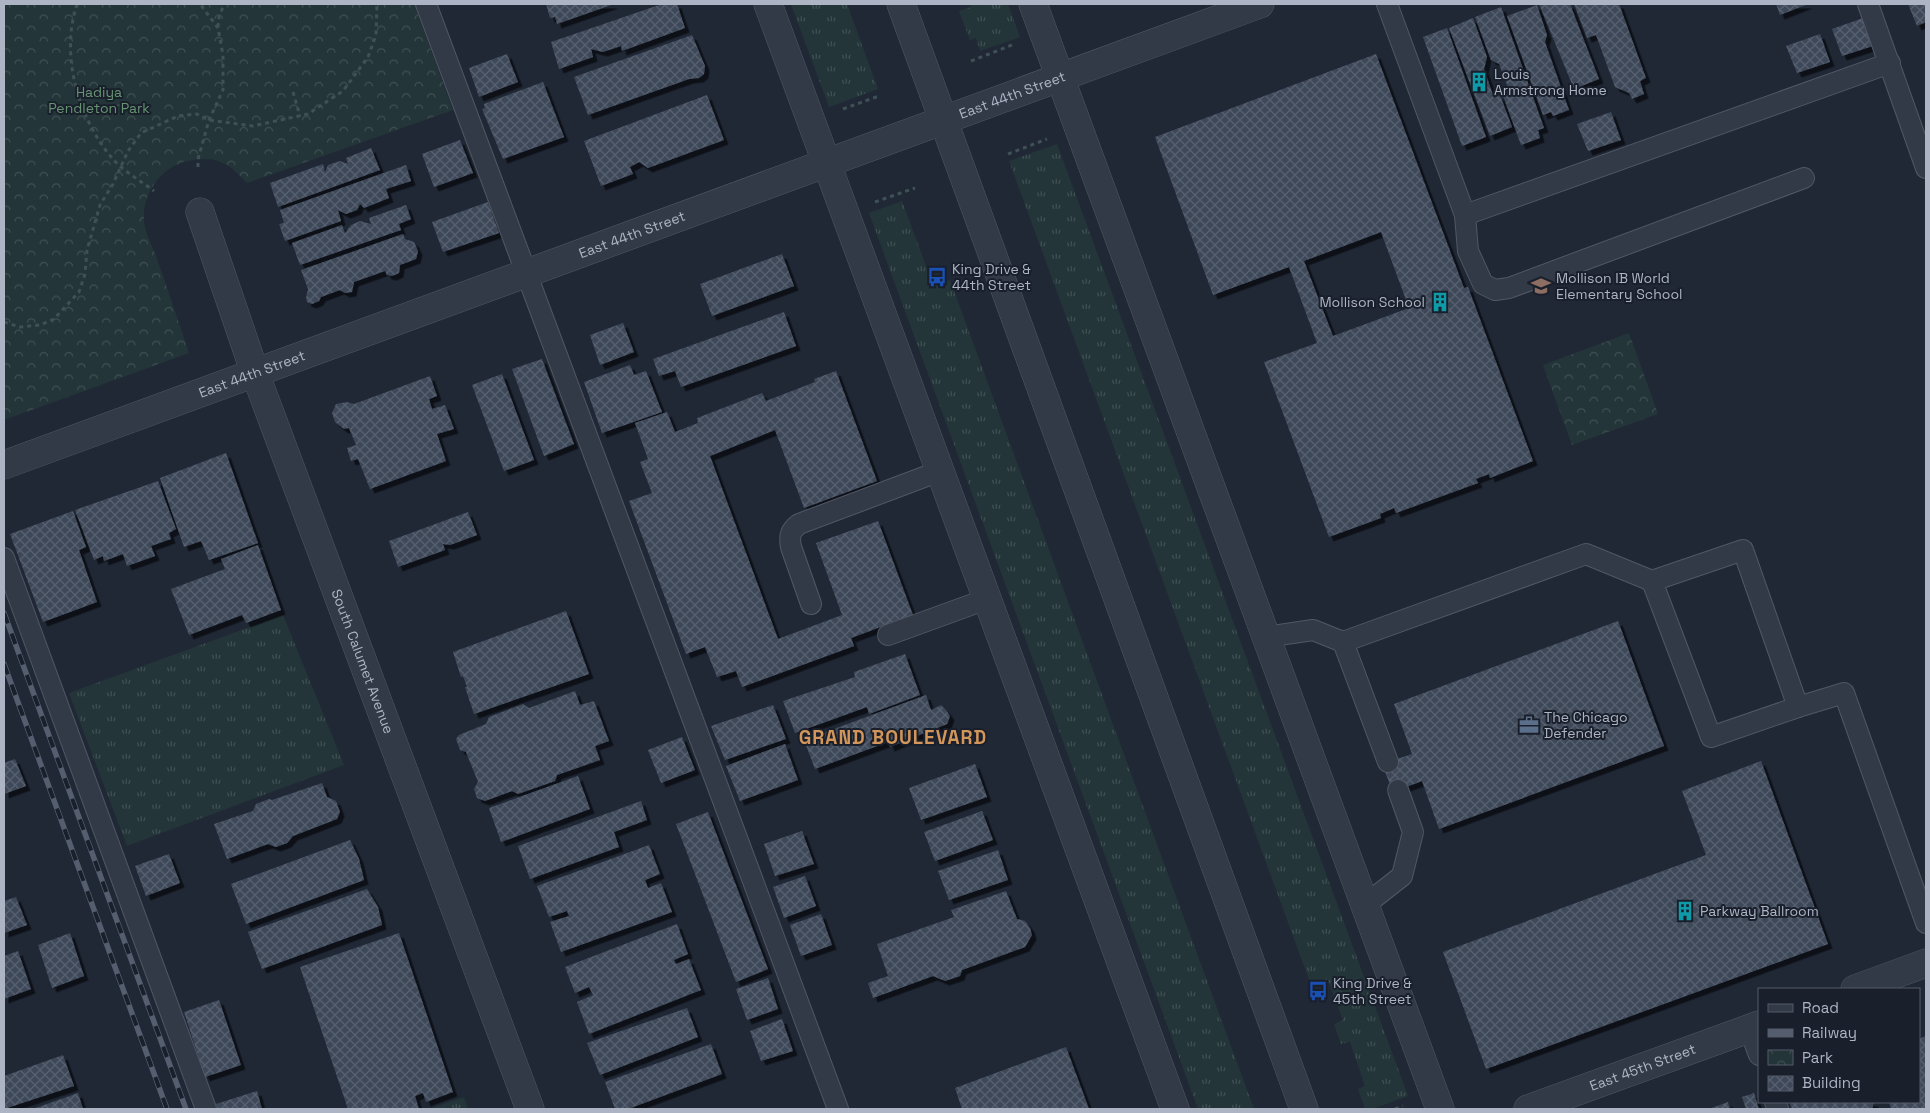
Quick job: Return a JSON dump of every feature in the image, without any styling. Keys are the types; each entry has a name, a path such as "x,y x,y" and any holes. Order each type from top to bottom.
{"street":[{"path":"768,4 1175,1109"},
{"path":"901,4 1304,1109"},
{"path":"1033,4 1440,1109"},
{"name":"East 44th Street","path":"4,465 1260,4"},
{"name":"South Calumet Avenue","path":"200,212 255,373 530,1109"},
{"path":"1858,988 1926,963"},
{"name":"East 45th Street","path":"1528,1109 1754,1026"}],"lane":[{"path":"426,4 838,1109"},
{"path":"1387,4 1465,215 1468,250 1483,284 1494,290 1510,288 1804,178"},
{"path":"1868,4 1926,168"},
{"path":"1465,215 1890,63"},
{"path":"811,604 791,547 789,538 792,529 798,524 940,471"},
{"path":"1266,636 1313,630 1343,642 1586,554 1652,581 1743,550 1798,707"},
{"path":"4,558 206,1109"},
{"path":"1652,581 1711,737 1844,693 1926,923"},
{"path":"888,635 987,599"},
{"path":"1343,642 1388,762"},
{"path":"1365,905 1402,876 1413,832 1398,790"},
{"path":"1754,1026 1758,1049"}],"path":[{"path":"77,4 74,13 71,61 83,111 112,159 154,191"},
{"path":"200,4 218,28"},
{"path":"198,167 198,159 209,120 223,90 223,55 218,28 219,16 224,4"},
{"path":"4,322 20,327 40,325 54,319 79,292 85,274 87,250 100,205 128,151 141,134 158,124 178,116 197,114 209,120 253,126 308,114 343,91 368,57 376,35 377,4"},
{"path":"971,61 1021,42"},
{"path":"293,92 300,116"},
{"path":"842,110 879,96"},
{"path":"1008,154 1054,137"},
{"path":"873,202 915,188"}],"green space":[{"name":"Hadiya Pendleton Park","path":"4,4 414,4 453,110 247,183 227,165 214,160 198,159 188,161 170,169 162,175 150,191 144,210 144,224 189,353 4,420"},
{"path":"791,4 847,4 878,89 829,107"},
{"path":"970,4 1008,4 1020,37 980,51 976,38 970,40 959,11 971,7"},
{"path":"1057,144 1408,1096 1372,1109 1365,1109 1358,1089 1365,1086 1350,1042 1341,1044 1334,1024 1343,1020 1328,980 1311,985 1009,161"},
{"path":"902,201 933,285 950,280 1254,1109 1198,1109 869,213"},
{"path":"1629,333 1658,414 1572,445 1543,365"},
{"path":"283,615 344,765 127,846 69,693"},
{"path":"464,1097 468,1109 429,1109"}],"building":[{"path":"546,4 614,4 557,24 555,17 550,18"},
{"path":"662,4 677,4 685,28 622,51 621,46 603,52 591,49 593,57 559,69 551,42"},
{"path":"1539,4 1570,4 1599,79 1574,89"},
{"path":"1574,4 1619,4 1646,78 1640,81 1644,94 1632,99 1629,93 1615,87 1596,35 1587,38"},
{"path":"1776,4 1808,4 1780,15"},
{"path":"1908,4 1926,4 1926,22 1917,26"},
{"path":"1537,5 1547,35 1545,42 1569,110 1553,116 1551,112 1543,115 1507,16"},
{"path":"1501,7 1544,128 1538,130 1540,138 1521,145 1502,93 1509,90 1499,64 1491,60 1475,17"},
{"path":"1866,17 1876,45 1842,56 1832,29"},
{"name":"Louis Armstrong Home","path":"1473,18 1487,57 1484,69 1494,98 1500,95 1512,127 1490,136 1449,28"},
{"path":"1447,28 1486,137 1462,146 1423,37"},
{"path":"1820,34 1830,62 1797,73 1786,46"},
{"path":"692,35 705,66 704,74 699,78 689,79 588,115 574,77"},
{"path":"507,54 518,82 479,97 469,68"},
{"name":"Mollison School","path":"1376,54 1464,288 1468,287 1533,461 1490,478 1489,474 1476,479 1478,483 1396,513 1394,508 1380,514 1381,518 1329,537 1264,362 1317,343 1289,267 1213,295 1155,137","holes":["1381,232 1409,308 1333,336 1304,261"]},
{"path":"543,82 564,137 503,159 482,109 485,108 484,104"},
{"path":"707,95 724,140 648,168 639,162 630,167 633,174 601,186 584,141"},
{"path":"1611,112 1621,140 1588,151 1577,124"},
{"path":"460,140 473,173 434,187 422,154"},
{"path":"371,148 380,170 278,207 270,183 323,164 325,172 328,165 340,161 348,164 346,158"},
{"path":"406,165 411,181 386,189 389,198 364,208 360,204 357,210 346,214 338,210 341,221 285,241 279,224 284,223 280,210"},
{"path":"488,202 499,233 443,252 432,222"},
{"path":"406,205 411,219 399,224 401,230 300,265 292,243 342,225 345,233 351,225 360,221 371,224 369,218"},
{"path":"403,234 405,239 414,242 418,251 416,259 400,265 399,273 392,276 387,275 385,271 354,282 352,292 345,293 340,290 321,297 319,301 312,304 307,302 308,289 301,270"},
{"path":"782,254 794,286 712,316 700,284"},
{"path":"784,312 796,346 681,387 675,371 659,376 653,359"},
{"path":"623,323 634,352 600,365 590,335"},
{"path":"542,359 574,444 544,456 512,369"},
{"path":"630,365 634,375 646,371 662,412 602,433 584,382"},
{"path":"836,371 877,481 804,508 775,430 710,456 778,639 842,615 816,543 878,521 913,615 851,638 854,646 742,687 736,671 717,677 705,647 686,654 629,501 652,493 640,462 648,459 635,423 667,412 675,432 698,423 697,418 762,393 766,401 815,382 814,379"},
{"path":"502,374 534,460 504,471 472,385"},
{"path":"430,376 437,396 429,399 432,409 445,405 454,429 437,434 446,461 370,489 358,459 351,461 347,448 356,445 349,428 344,429 335,422 332,413 336,404 347,402 354,404"},
{"path":"226,453 258,543 209,560 201,541 184,547 160,478"},
{"path":"158,481 176,529 169,533 171,539 151,546 155,556 127,566 123,554 104,561 103,556 94,560 75,510"},
{"path":"73,511 86,547 79,550 97,602 43,622 10,534"},
{"path":"468,512 477,535 450,545 443,544 445,550 398,567 389,541"},
{"path":"258,545 281,610 246,623 242,615 189,635 171,589 225,569 221,559"},
{"path":"566,611 589,674 474,714 465,687 467,687 463,676 461,677 453,652"},
{"name":"The Chicago Defender","path":"1618,621 1664,746 1439,829 1422,781 1393,792 1382,764 1412,754 1394,704"},
{"path":"905,654 920,695 869,714 867,707 795,733 783,701 855,677 854,672"},
{"path":"575,691 580,705 594,701 609,741 595,746 600,760 557,775 555,781 518,794 512,791 485,801 477,798 474,789 478,782 466,752 460,750 456,739 459,735 486,724 489,717 523,704 529,708"},
{"path":"926,695 931,710 941,705 946,710 950,716 947,724 890,747 888,742 815,769 804,740"},
{"path":"773,705 786,739 725,760 711,726"},
{"path":"682,737 695,770 661,783 648,750"},
{"path":"785,744 798,780 740,801 726,766"},
{"path":"15,759 26,786 4,794 4,763"},
{"name":"Parkway Ballroom","path":"1761,761 1828,944 1486,1069 1443,952 1706,855 1682,791"},
{"path":"975,764 987,797 921,820 909,788"},
{"path":"578,776 590,809 501,842 489,808"},
{"path":"322,783 327,797 336,801 340,812 337,819 293,836 287,843 276,847 268,844 227,859 214,824 253,811 256,804 269,799 272,800"},
{"path":"641,801 647,820 614,832 619,847 530,879 518,846"},
{"path":"982,811 993,840 935,861 924,832"},
{"path":"708,812 768,969 736,982 676,824"},
{"path":"802,831 814,864 775,876 764,844"},
{"path":"350,840 359,859 364,880 246,924 231,884"},
{"path":"649,845 660,874 645,880 648,888 661,883 672,912 561,952 550,922 569,916 567,911 549,917 537,886"},
{"path":"998,850 1008,880 949,900 938,871"},
{"path":"169,854 180,883 146,896 135,866"},
{"path":"805,876 816,906 784,918 773,887"},
{"path":"367,889 378,907 382,925 262,969 248,932"},
{"path":"1006,891 1017,919 1025,921 1030,928 1032,935 1025,947 962,970 960,976 945,981 933,976 873,998 868,983 888,976 877,944 954,917 951,910"},
{"path":"16,897 27,925 4,933 4,901"},
{"path":"821,914 832,945 801,956 790,925"},
{"path":"677,924 688,954 674,960 676,964 689,959 701,990 589,1034 577,1002 593,995 589,987 575,993 565,967"},
{"path":"70,933 84,976 52,988 38,945"},
{"path":"399,933 453,1092 426,1102 423,1093 415,1096 419,1109 348,1109 300,967"},
{"path":"18,951 31,989 4,999 4,956"},
{"path":"768,978 778,1009 747,1020 736,989"},
{"path":"219,1000 241,1065 205,1077 184,1012"},
{"path":"687,1008 698,1037 600,1075 587,1043"},
{"path":"782,1019 793,1051 761,1061 750,1031"},
{"path":"1926,1036 1926,1109 1891,1109 1889,1103 1920,1103 1920,1039"},
{"path":"711,1044 722,1074 628,1109 615,1109 605,1082"},
{"path":"1066,1047 1089,1109 962,1109 955,1088"},
{"path":"63,1055 74,1086 4,1109 4,1076"},
{"path":"257,1091 262,1109 218,1109 216,1104"},
{"path":"78,1093 83,1109 33,1109"},
{"path":"1754,1093 1759,1109 1746,1109 1742,1097"},
{"path":"1728,1102 1730,1109 1709,1109"},
{"path":"1789,1103 1874,1103 1872,1109 1792,1109"}],"railway":[{"path":"4,613 186,1109"},
{"path":"4,664 167,1109"}],"place":[{"name":"Louis Armstrong Home","path":"1479,82"},
{"name":"King Drive & 44th Street","path":"937,277"},
{"name":"Mollison IB World Elementary School","path":"1541,286"},
{"name":"Mollison School","path":"1440,302"},
{"name":"The Chicago Defender","path":"1529,725"},
{"name":"Parkway Ballroom","path":"1685,911"},
{"name":"King Drive & 45th Street","path":"1318,991"}],"district":[{"name":"GRAND BOULEVARD","path":"893,737"}]}
